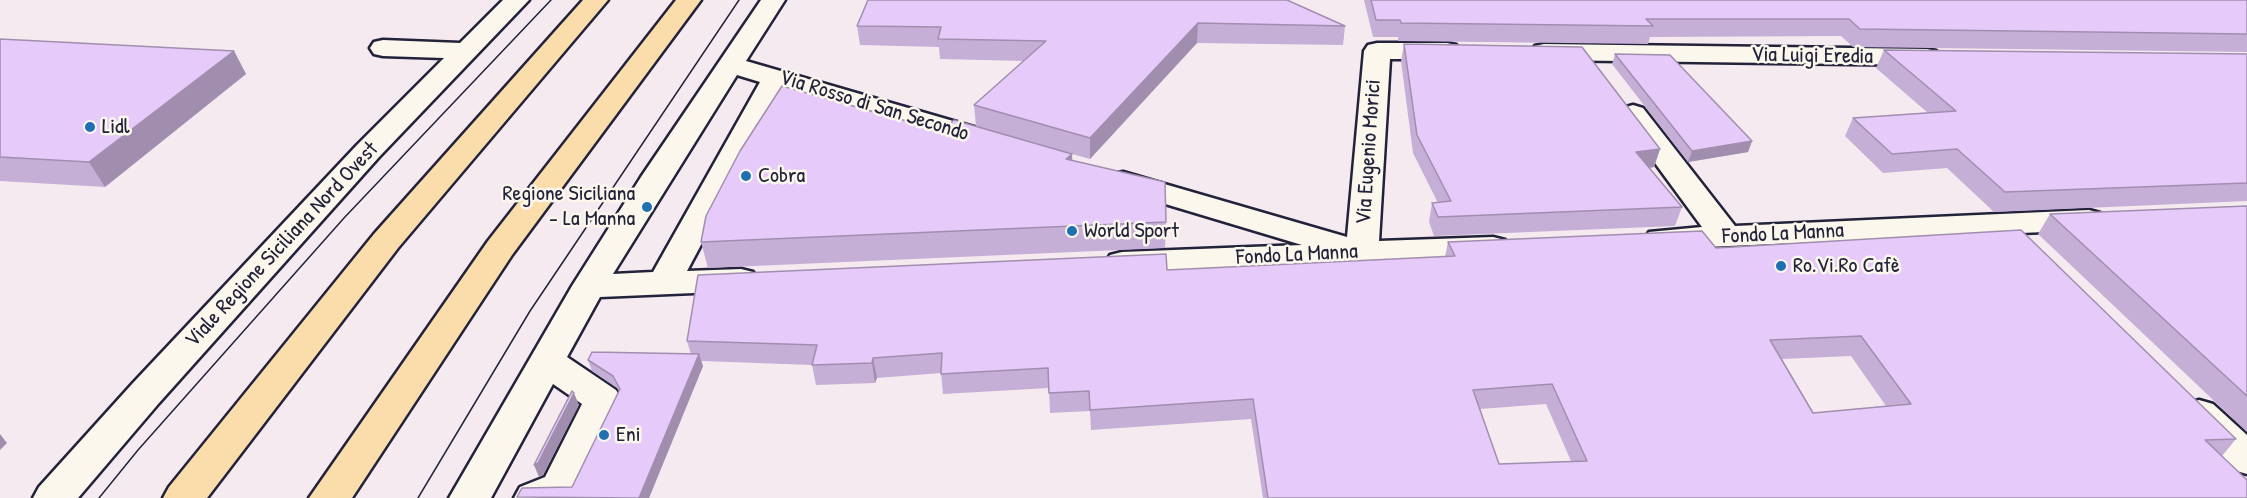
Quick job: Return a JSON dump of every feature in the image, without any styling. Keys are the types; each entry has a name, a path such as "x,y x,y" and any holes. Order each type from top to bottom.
{"main road":[{"path":"184,498 386,241 596,0"},
{"path":"330,498 500,248 689,0"}],"street":[{"name":"Viale Regione Siciliana Nord Ovest","path":"54,498 146,393 368,151 517,0"},
{"path":"470,498 589,286 773,0"},
{"path":"383,48 466,51"},
{"name":"Via Eugenio Morici","path":"1362,252 1377,51 1470,52"},
{"name":"Via Luigi Eredia","path":"1516,52 1952,58"},
{"path":"1586,53 1726,236"},
{"name":"Via Rosso di San Secondo","path":"730,65 1018,149"},
{"path":"663,284 777,77"},
{"path":"1098,173 1362,252"},
{"name":"Fondo La Manna","path":"1632,240 2119,219"},
{"path":"2005,224 2038,256"},
{"name":"Fondo La Manna","path":"1089,265 1526,245"},
{"path":"589,286 770,279"},
{"path":"535,498 560,488 603,400 547,361"},
{"path":"2179,394 2247,459"}],"building":[{"path":"868,0 1287,0 1345,26 1198,23 1090,138 974,105 1046,41 938,39 941,27 857,26"},
{"path":"1371,0 2247,0 2247,34 1860,29 1849,19 1646,19 1653,26 1401,23 1400,20 1376,20"},
{"name":"Lidl","path":"0,39 234,51 89,162 0,157"},
{"path":"1404,44 1582,47 1660,149 1636,152 1682,207 1438,217 1432,203 1451,201 1417,135"},
{"path":"1884,50 2247,54 2247,183 2005,192 1957,149 1892,154 1853,118 1956,111"},
{"path":"1615,54 1670,55 1752,141 1692,151"},
{"path":"782,86 942,131 954,120 1072,154 1066,159 1165,182 1166,222 701,242 706,216 740,151"},
{"path":"2247,206 2247,396 2050,214"},
{"path":"2021,230 2236,439 2205,440 2247,480 2247,498 1268,498 1253,399 1090,410 1089,391 1049,393 1048,368 941,374 942,353 873,358 872,363 812,365 817,345 687,341 698,275 1166,254 1167,270 1455,256 1448,242 1702,231 1716,248","holes":["1861,336 1911,404 1813,413 1770,340","1552,384 1587,461 1499,464 1473,390"]},
{"path":"592,352 699,354 639,498 517,497 522,488 572,487 620,389 613,376 588,360"},
{"path":"572,391 574,393 538,463 534,465"}],"tram line":[{"path":"99,498 138,450 344,218 551,0"},
{"path":"418,498 530,311 739,0"}],"place":[{"name":"Lidl","path":"90,127"},
{"name":"Cobra","path":"746,176"},
{"name":"Regione Siciliana - La Manna","path":"647,207"},
{"name":"World Sport","path":"1072,231"},
{"name":"Ro.Vi.Ro Cafè","path":"1781,266"},
{"name":"Eni","path":"604,435"}]}
